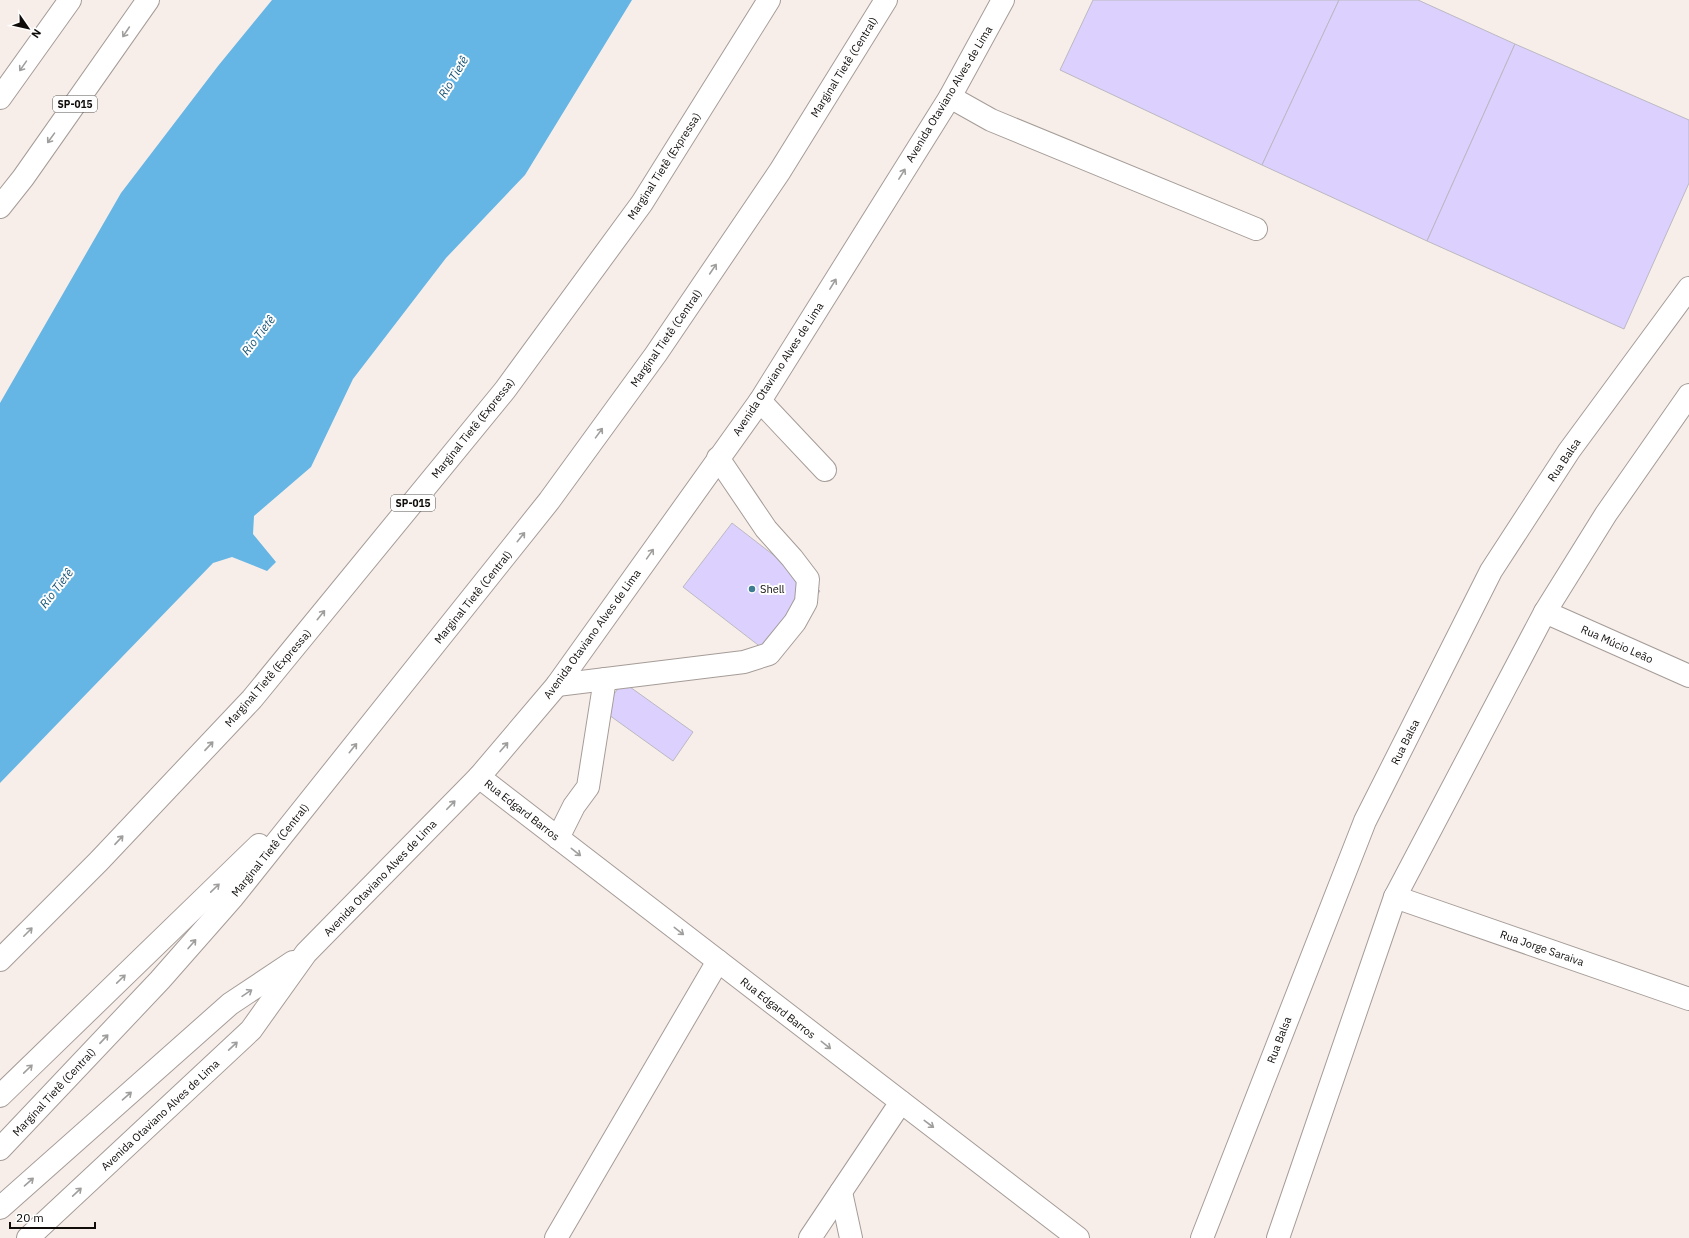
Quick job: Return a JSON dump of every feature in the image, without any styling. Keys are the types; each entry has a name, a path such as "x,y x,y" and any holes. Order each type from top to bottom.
{"main road":[{"path":"0,98 70,0"},
{"name":"SP-015","path":"0,207 37,159 148,0"},
{"name":"Marginal Tietê (Expressa)","path":"0,960 99,861 252,699 505,390 642,204 769,0"},
{"name":"Marginal Tietê (Central)","path":"0,1149 160,980 233,897 549,501 656,354 780,171 886,0"},
{"name":"Avenida Otaviano Alves de Lima","path":"28,1238 250,1030 306,953 479,777 557,685 760,401 950,97 1004,0"},
{"path":"950,97 992,120 1256,229"},
{"name":"Rua Balsa","path":"1202,1238 1364,821 1491,571 1570,451 1689,288"},
{"path":"1278,1238 1395,897 1545,612 1606,514 1689,396"},
{"path":"760,401 825,470"},
{"path":"557,685 744,662 769,654 795,622 806,602 808,579 792,558 766,529 718,458"},
{"name":"Rua Múcio Leão","path":"1545,612 1689,676"},
{"path":"558,838 574,806 588,787 605,679"},
{"name":"Rua Edgard Barros","path":"479,777 1078,1238"},
{"path":"0,1096 328,779"},
{"name":"Rua Jorge Saraiva","path":"1395,897 1689,999"},
{"path":"0,1208 230,1004 306,953"},
{"path":"556,1238 718,961"},
{"path":"810,1238 901,1102"},
{"path":"841,1192 851,1238"}],"water":[{"name":"Rio Tietê","path":"272,0 632,0 525,175 446,258 353,379 311,467 254,516 253,534 276,562 267,571 232,557 213,563 0,783 0,403 121,193 218,66"}],"building":[{"path":"1093,0 1339,0 1262,165 1060,70"},
{"path":"1339,0 1418,0 1515,44 1427,241 1262,165"},
{"path":"1515,44 1689,120 1689,183 1624,329 1427,241"},
{"name":"Shell","path":"732,523 820,591 771,655 683,587"},
{"path":"623,682 693,732 673,761 602,710"}],"place":[{"name":"Shell","path":"752,589"}]}
